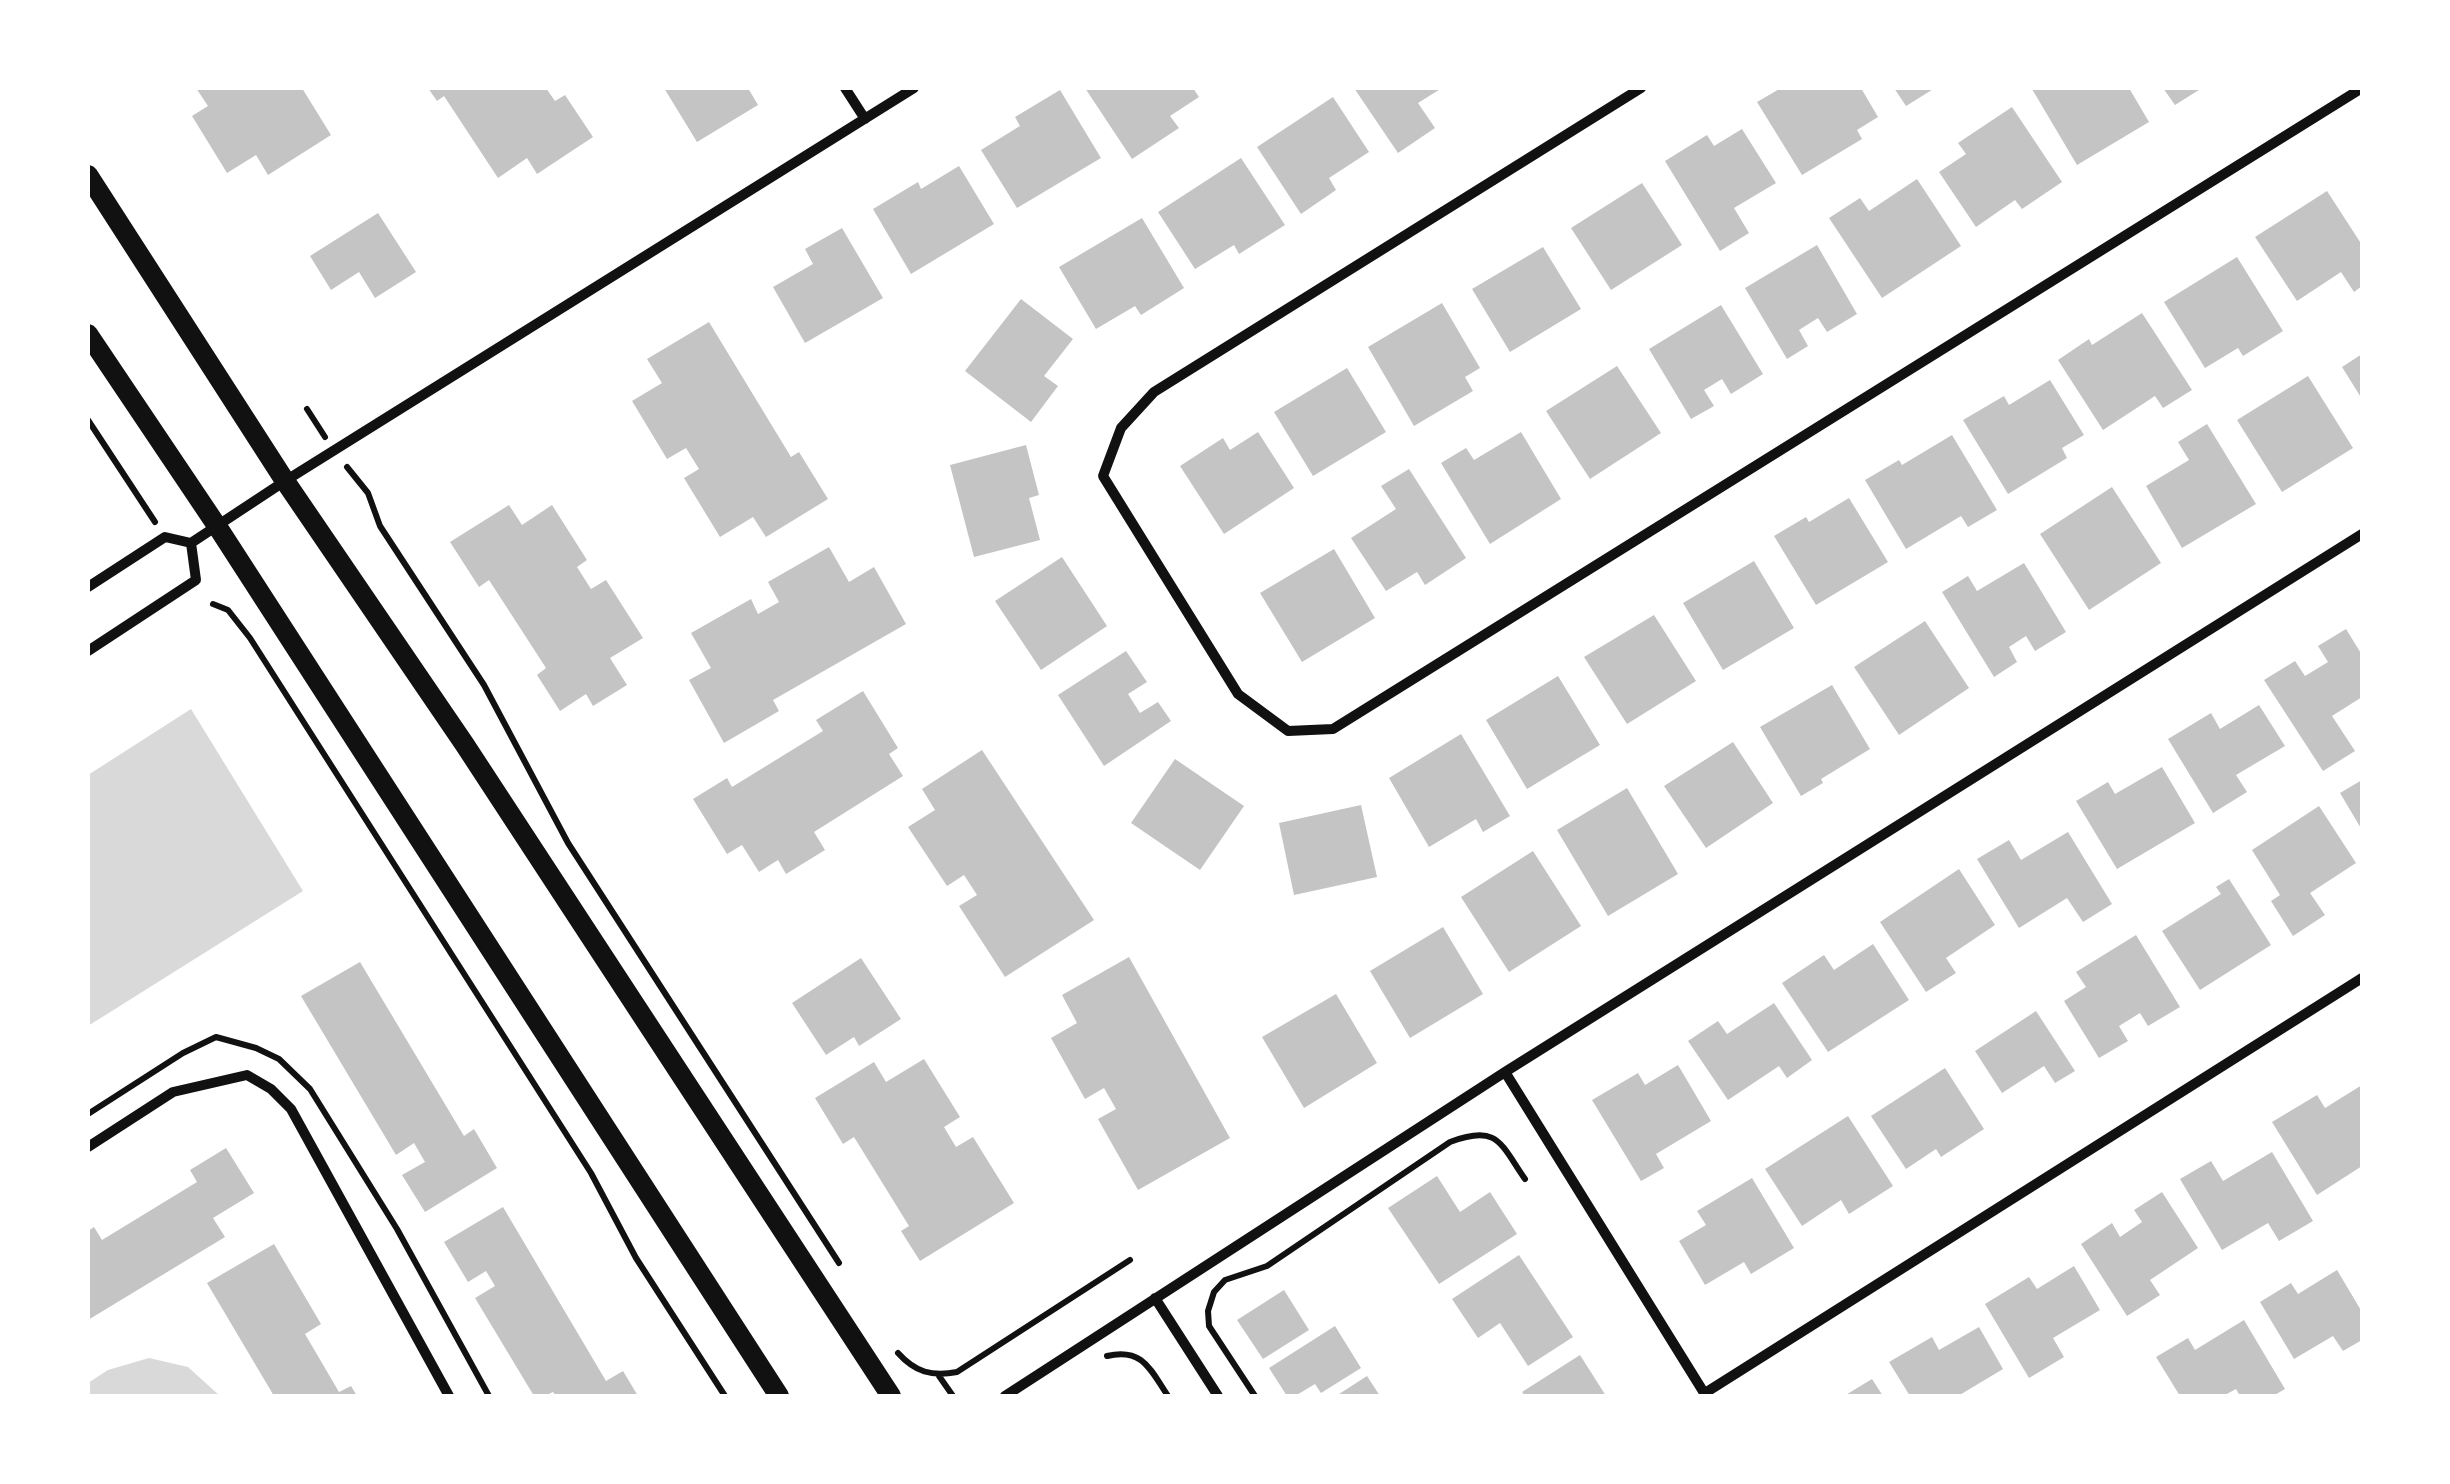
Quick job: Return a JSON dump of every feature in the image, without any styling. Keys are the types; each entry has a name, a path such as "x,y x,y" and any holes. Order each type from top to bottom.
{"main road":[{"path":"88,176 891,1396"},
{"path":"88,334 217,526 779,1396"}],"street":[{"path":"845,88 865,119"},
{"path":"88,587 165,536 191,543 285,480 914,88"},
{"path":"1642,88 1154,392 1120,428 1103,476 1238,694 1288,732 1333,728 2362,88"},
{"path":"1005,1396 1506,1072 2362,534"},
{"path":"88,651 196,580 191,543"},
{"path":"1506,1072 1706,1395 2362,978"},
{"path":"88,1147 173,1092 247,1075 271,1089 291,1109 449,1396"},
{"path":"1155,1298 1218,1396"}],"path":[{"path":"306,408 368,493 380,526 484,684 568,843 848,1275"},
{"path":"213,604 228,610 250,638 591,1173 636,1258 725,1396"},
{"path":"1255,1396 1208,1326 1214,1292 1225,1280 1266,1266 1450,1142 1476,1132 1497,1139 1526,1179"},
{"path":"890,1342 901,1358 924,1374 957,1372 1130,1260"},
{"path":"1092,1366 1124,1352 1138,1357 1168,1396"},
{"path":"939,1376 953,1396"}],"shaded area":[{"path":"191,709 303,891 88,1026 88,775"},
{"path":"149,1358 188,1367 220,1396 88,1396 88,1383 108,1370"}],"building":[{"path":"196,88 302,88 331,135 268,175 256,155 227,173 192,116 208,106"},
{"path":"428,88 546,88 555,101 565,95 593,137 537,174 527,158 498,178 444,96 437,101"},
{"path":"664,88 748,88 758,105 697,142"},
{"path":"1085,88 1193,88 1199,97 1170,116 1179,128 1132,159"},
{"path":"1354,88 1442,88 1418,103 1435,128 1398,153"},
{"path":"1781,88 1861,88 1878,117 1857,130 1862,139 1802,175 1757,102"},
{"path":"1894,88 1935,88 1906,106"},
{"path":"2129,88 2149,122 2077,165 2032,89"},
{"path":"2163,88 2202,88 2175,105"},
{"path":"1060,90 1101,158 1017,208 981,150 1020,126 1015,117"},
{"path":"1333,97 1369,152 1329,178 1336,190 1301,214 1257,147"},
{"path":"2012,107 2062,182 2022,209 2015,200 1976,227 1939,172 1966,154 1958,143"},
{"path":"1742,129 1776,183 1734,208 1749,233 1720,251 1665,161 1707,135 1714,146"},
{"path":"1241,158 1285,225 1239,254 1234,245 1195,269 1158,212"},
{"path":"959,166 994,224 911,274 873,209 918,182 921,189"},
{"path":"1917,179 1961,246 1882,298 1829,218 1860,198 1869,211"},
{"path":"1642,183 1682,245 1611,290 1571,228"},
{"path":"2327,191 2362,245 2362,286 2354,292 2341,272 2297,301 2255,237"},
{"path":"378,213 416,272 375,298 359,272 331,290 310,256"},
{"path":"1142,218 1184,288 1141,315 1135,306 1096,329 1059,267"},
{"path":"842,228 883,298 805,343 773,287 813,264 805,249"},
{"path":"1817,245 1857,314 1827,332 1818,318 1799,330 1808,346 1787,359 1745,288"},
{"path":"1543,247 1581,309 1510,352 1472,289"},
{"path":"2237,257 2283,331 2243,356 2238,348 2205,368 2164,302"},
{"path":"1021,299 1073,339 1044,376 1058,386 1031,422 965,371"},
{"path":"1442,303 1480,368 1465,377 1473,391 1414,426 1368,347"},
{"path":"1721,305 1763,374 1731,394 1722,379 1704,390 1714,406 1691,419 1649,349"},
{"path":"2142,313 2192,390 2163,408 2155,396 2103,430 2058,360 2089,339 2092,345"},
{"path":"709,322 791,457 799,452 828,499 766,537 753,517 720,537 684,478 699,469 686,448 667,459 632,401 662,383 647,359"},
{"path":"2362,354 2362,399 2342,367"},
{"path":"1617,366 1661,433 1590,479 1546,411"},
{"path":"1347,368 1386,432 1313,476 1274,412"},
{"path":"2308,376 2353,448 2282,492 2237,420"},
{"path":"2050,380 2084,435 2062,448 2067,458 2008,494 1963,420 2004,396 2009,405"},
{"path":"2207,424 2256,504 2182,548 2146,486 2189,460 2178,442"},
{"path":"1258,432 1294,488 1224,534 1180,466 1223,438 1230,450"},
{"path":"1521,432 1561,499 1490,544 1441,463 1466,448 1474,460"},
{"path":"1952,435 1997,510 1968,527 1961,516 1906,549 1865,480 1899,460 1902,465"},
{"path":"1026,445 1039,495 1029,498 1040,540 974,557 950,465"},
{"path":"1409,469 1466,558 1425,585 1417,572 1386,591 1351,538 1396,509 1381,486"},
{"path":"2112,487 2161,563 2089,610 2040,534"},
{"path":"1849,498 1888,562 1816,605 1774,536 1806,517 1809,522"},
{"path":"509,505 522,525 552,505 587,560 577,567 591,589 606,580 643,638 610,658 627,685 593,706 586,694 560,711 537,675 546,668 489,580 479,587 450,542"},
{"path":"829,547 849,582 874,567 906,624 773,700 779,711 724,743 689,680 711,668 691,633 751,599 758,614 779,602 768,582"},
{"path":"1334,549 1375,618 1302,662 1260,593"},
{"path":"1062,557 1107,626 1041,670 995,601"},
{"path":"1754,561 1794,628 1723,670 1683,603"},
{"path":"2024,563 2066,632 2035,651 2026,636 2009,647 2017,662 1994,677 1942,592 1968,576 1977,591"},
{"path":"1654,615 1696,681 1627,724 1584,657"},
{"path":"1925,621 1969,688 1899,735 1854,667"},
{"path":"2346,629 2362,655 2362,697 2332,716 2355,751 2323,771 2264,680 2295,661 2305,676 2328,662 2318,646"},
{"path":"1126,651 1147,682 1128,694 1140,713 1158,702 1171,721 1104,766 1058,695"},
{"path":"1558,676 1600,745 1527,789 1486,720"},
{"path":"1832,685 1870,749 1801,796 1760,727"},
{"path":"863,691 898,748 889,754 903,776 814,832 825,850 786,874 778,860 759,872 742,845 727,854 693,799 727,778 732,787 823,731 816,720"},
{"path":"2259,705 2285,746 2236,775 2247,792 2213,813 2168,739 2211,713 2220,729"},
{"path":"1461,734 1510,816 1483,832 1476,819 1429,847 1389,778"},
{"path":"1733,742 1773,803 1706,848 1664,786"},
{"path":"982,750 1094,920 1005,977 959,906 977,895 964,875 947,886 908,827 935,810 922,789"},
{"path":"1175,759 1244,806 1200,870 1131,823"},
{"path":"2162,767 2195,823 2117,869 2076,801 2108,782 2115,794"},
{"path":"2362,780 2362,830 2340,793"},
{"path":"1627,788 1678,874 1608,916 1557,830"},
{"path":"1361,805 1377,877 1294,895 1279,823"},
{"path":"2319,806 2356,863 2310,893 2325,915 2293,936 2271,901 2280,895 2252,850"},
{"path":"2068,832 2112,904 2083,922 2067,898 2019,928 1977,859 2009,840 2021,860"},
{"path":"1533,851 1581,926 1509,972 1461,897"},
{"path":"1959,869 1995,925 1946,958 1956,973 1926,992 1880,922"},
{"path":"2229,879 2271,945 2200,990 2162,931 2221,894 2216,887"},
{"path":"1443,927 1483,994 1410,1038 1370,971"},
{"path":"2136,935 2180,1007 2148,1026 2140,1013 2119,1026 2128,1041 2099,1058 2064,1001 2086,987 2076,972"},
{"path":"1873,944 1909,1000 1828,1052 1782,983 1824,955 1834,970"},
{"path":"1129,957 1230,1138 1138,1190 1098,1119 1116,1109 1104,1088 1085,1099 1051,1038 1077,1023 1062,995"},
{"path":"861,958 901,1019 859,1046 854,1037 826,1055 792,1003"},
{"path":"360,962 464,1136 474,1129 497,1168 425,1212 402,1175 425,1162 414,1143 396,1155 301,996"},
{"path":"1336,994 1377,1063 1304,1108 1262,1037"},
{"path":"1774,1003 1812,1060 1787,1078 1779,1066 1728,1100 1688,1041 1718,1021 1727,1034"},
{"path":"2036,1011 2075,1071 2055,1083 2044,1066 2002,1093 1975,1051"},
{"path":"924,1059 960,1117 944,1127 956,1147 973,1137 1014,1203 920,1261 901,1231 909,1226 854,1137 843,1144 815,1098 874,1062 886,1082"},
{"path":"1678,1065 1711,1121 1656,1154 1664,1168 1641,1181 1592,1100 1638,1073 1645,1085"},
{"path":"1945,1068 1984,1129 1941,1157 1936,1149 1906,1169 1871,1116"},
{"path":"2362,1085 2362,1166 2317,1195 2272,1122 2317,1095 2325,1108"},
{"path":"1848,1116 1893,1186 1849,1214 1841,1200 1802,1226 1765,1169"},
{"path":"226,1148 254,1193 213,1218 225,1237 88,1320 88,1231 94,1227 102,1240 197,1182 190,1170"},
{"path":"2272,1152 2313,1221 2279,1241 2268,1223 2222,1250 2180,1179 2211,1161 2223,1181"},
{"path":"1437,1176 1460,1212 1490,1192 1517,1234 1439,1284 1388,1208"},
{"path":"1752,1178 1794,1248 1751,1274 1744,1262 1705,1285 1679,1241 1706,1225 1697,1211"},
{"path":"2162,1192 2198,1248 2150,1280 2160,1295 2127,1316 2081,1244 2112,1223 2120,1237 2142,1222 2134,1210"},
{"path":"503,1207 606,1381 623,1371 638,1396 556,1396 553,1392 534,1396 475,1298 495,1286 486,1271 468,1282 444,1242"},
{"path":"274,1244 321,1324 305,1334 339,1392 351,1386 357,1396 274,1396 207,1283"},
{"path":"1519,1255 1573,1337 1528,1366 1500,1323 1478,1338 1452,1299"},
{"path":"2074,1266 2100,1310 2053,1338 2064,1357 2029,1378 1985,1304 2029,1277 2037,1289"},
{"path":"2337,1270 2362,1312 2362,1340 2343,1351 2333,1336 2294,1359 2260,1302 2291,1283 2298,1294"},
{"path":"1284,1290 1309,1330 1263,1359 1237,1320"},
{"path":"2244,1320 2285,1389 2273,1396 2240,1396 2236,1389 2223,1396 2180,1396 2156,1357 2188,1338 2195,1350"},
{"path":"1335,1326 1361,1368 1321,1393 1315,1384 1295,1396 1287,1396 1269,1368"},
{"path":"1979,1327 2003,1369 1958,1396 1910,1396 1889,1362 1932,1337 1939,1350"},
{"path":"1580,1355 1606,1396 1525,1396 1522,1392"},
{"path":"1367,1376 1380,1396 1336,1396"},
{"path":"1872,1379 1883,1396 1844,1396"}]}
